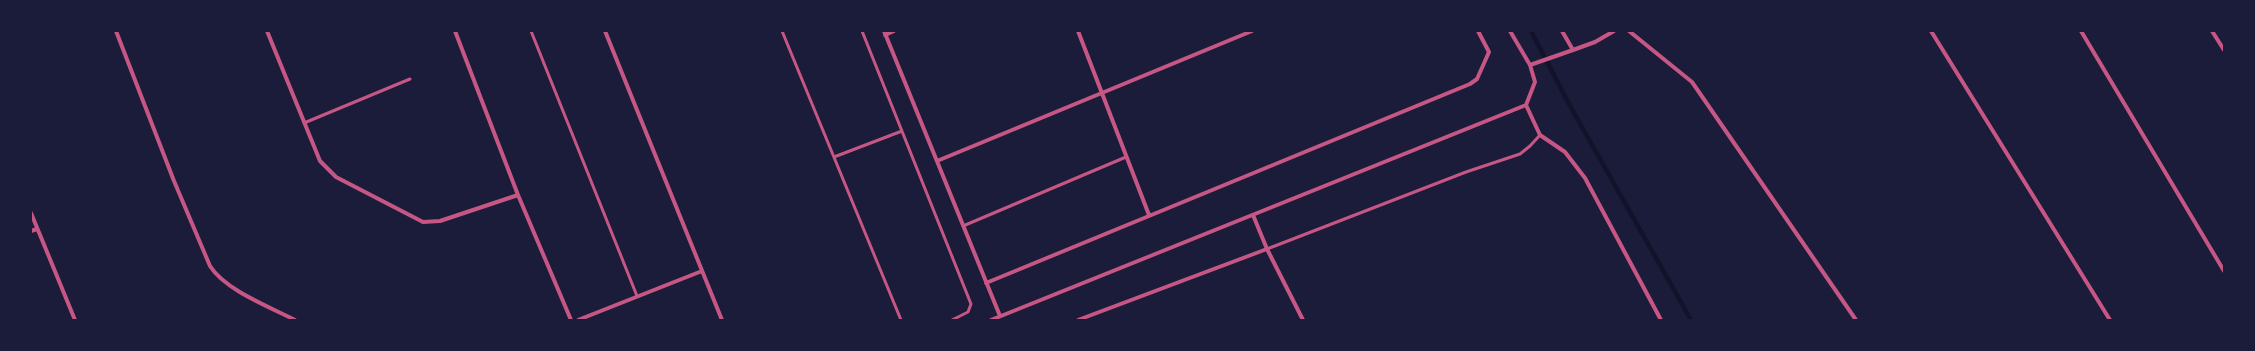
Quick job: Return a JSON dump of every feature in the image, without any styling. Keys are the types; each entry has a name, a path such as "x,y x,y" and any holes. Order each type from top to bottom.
{"street":[{"path":"116,31 174,181 210,266 219,277 243,293 295,320"},
{"path":"267,31 320,161 336,178 423,222 440,221 518,195"},
{"path":"455,31 518,195 571,320"},
{"path":"606,31 722,320"},
{"path":"894,31 885,33 1000,316"},
{"path":"1078,31 1149,216"},
{"path":"937,161 1101,92 1252,31"},
{"path":"986,283 1470,84 1477,79 1489,52 1478,31"},
{"path":"1510,31 1530,65 1535,82 1526,105 1540,135 1565,152 1585,178 1661,320"},
{"path":"1562,31 1572,50"},
{"path":"1530,65 1595,42 1614,31"},
{"path":"1629,31 1692,82 1856,320"},
{"path":"1931,31 2110,320"},
{"path":"2081,31 2224,271"},
{"path":"2212,31 2224,50"},
{"path":"991,320 1526,105"},
{"path":"31,213 75,320"},
{"path":"1253,215 1267,249 1303,320"},
{"path":"31,231 37,229"},
{"path":"1078,320 1267,249"},
{"path":"578,320 702,271"}],"lane":[{"path":"531,31 637,296"},
{"path":"782,31 901,320"},
{"path":"862,31 971,304 968,312 952,320"},
{"path":"304,123 410,79"},
{"path":"834,157 902,130"},
{"path":"1267,249 1466,172 1520,154 1540,135"},
{"path":"963,226 1126,157"}],"waterway":[{"path":"1531,31 1569,104 1691,320"}]}
